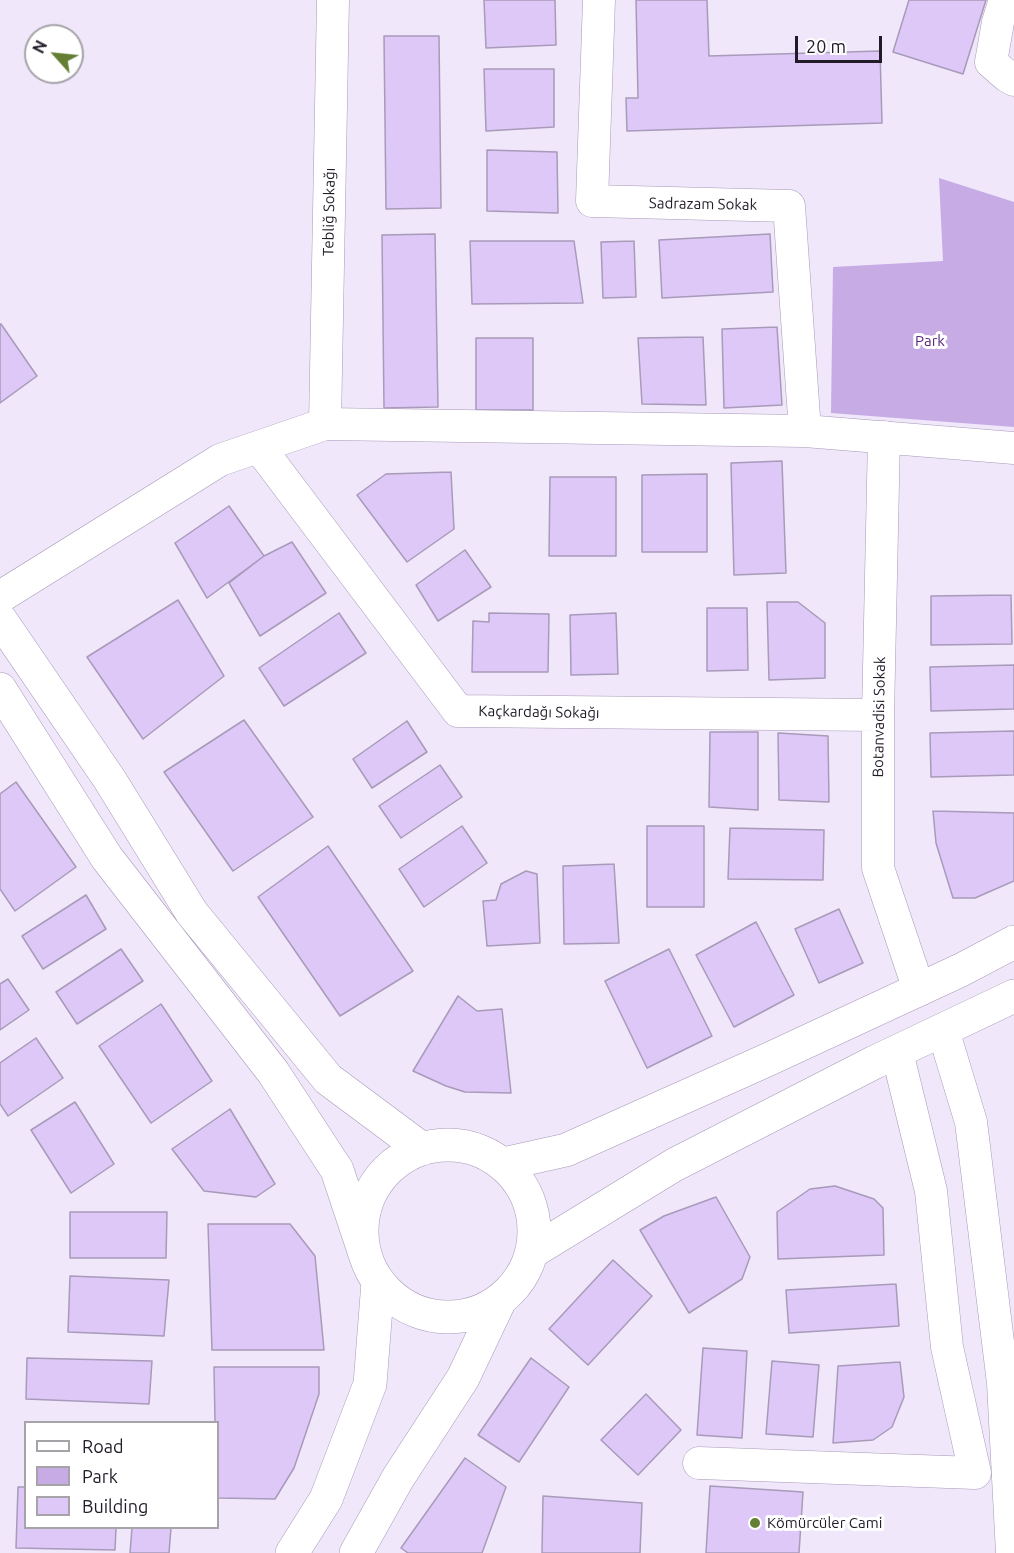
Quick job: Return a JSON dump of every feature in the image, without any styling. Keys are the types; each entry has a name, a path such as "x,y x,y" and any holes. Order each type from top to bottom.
{"main road":[{"path":"0,619 110,780 192,913 328,1078 422,1149"},
{"path":"0,688 107,858 273,1072 337,1170 372,1269 398,1301 422,1314 449,1318 476,1313 500,1300 514,1287 525,1271 532,1252 535,1228 531,1204 520,1182 503,1164 478,1150 450,1145 422,1149 398,1161 379,1180 366,1204 362,1230 372,1269 370,1384 326,1499 292,1553"},
{"path":"503,1164 566,1150 919,990 1014,942"},
{"path":"532,1252 674,1165 897,1052 1014,996"},
{"path":"356,1553 398,1478 463,1378 500,1300"}],"street":[{"name":"Tebliğ Sokağı","path":"325,424 333,0"},
{"name":"Sadrazam Sokak","path":"599,0 592,201 789,206 805,431"},
{"path":"1005,0 998,22 991,62 1014,80"},
{"path":"0,597 220,460 325,424 805,431 1014,448"},
{"name":"Botanvadisi Sokak","path":"884,437 878,715 878,868 919,990"},
{"name":"Kaçkardağı Sokağı","path":"259,447 458,711 878,715"},
{"path":"943,1030 971,1122 1010,1436 1012,1553"},
{"path":"897,1052 931,1191 947,1347 975,1473"},
{"path":"699,1463 975,1473 1010,1436"}],"green space":[{"name":"Park","path":"939,178 1014,202 1014,427 831,413 833,267 943,261"}],"building":[{"path":"484,0 555,0 556,45 486,48"},
{"path":"636,0 707,0 709,56 880,51 882,123 627,131 626,98 638,98"},
{"path":"909,0 986,0 963,74 893,52"},
{"path":"384,36 439,36 441,208 386,209"},
{"path":"484,69 554,69 554,127 486,131"},
{"path":"487,150 557,152 558,213 487,211"},
{"path":"435,234 438,407 384,408 382,235"},
{"path":"770,234 773,292 662,298 659,240"},
{"path":"470,241 574,241 583,303 472,304"},
{"path":"634,241 636,297 603,298 601,242"},
{"path":"0,324 37,376 0,403"},
{"path":"777,327 782,405 724,408 722,329"},
{"path":"703,337 706,405 642,404 638,338"},
{"path":"476,338 533,338 533,410 476,410"},
{"path":"782,461 786,573 734,575 731,463"},
{"path":"451,472 454,529 407,562 357,495 386,474"},
{"path":"707,474 707,552 642,552 642,475"},
{"path":"550,477 616,477 616,556 549,556"},
{"path":"229,506 264,556 207,598 175,543"},
{"path":"292,542 326,593 260,636 229,583 264,556"},
{"path":"465,550 491,587 438,621 416,585"},
{"path":"1011,595 1012,644 931,645 931,596"},
{"path":"178,600 224,676 143,739 87,657"},
{"path":"767,602 798,602 825,623 825,678 769,680"},
{"path":"707,608 747,608 748,670 707,671"},
{"path":"339,613 366,653 284,706 259,668"},
{"path":"489,613 549,614 548,672 472,672 473,621 489,622"},
{"path":"616,613 618,674 571,675 570,615"},
{"path":"1014,665 1014,709 931,711 930,667"},
{"path":"244,720 313,817 233,871 164,772"},
{"path":"407,721 427,752 372,788 353,759"},
{"path":"1014,731 1014,775 931,777 930,733"},
{"path":"710,732 758,732 758,810 709,807"},
{"path":"778,733 828,736 829,802 779,800"},
{"path":"440,765 462,797 401,838 379,806"},
{"path":"16,782 76,867 15,911 0,889 0,794"},
{"path":"933,811 1014,813 1014,881 975,898 953,898 936,843"},
{"path":"462,826 487,863 424,907 399,869"},
{"path":"647,826 704,826 704,907 647,907"},
{"path":"730,828 824,830 823,880 728,879"},
{"path":"328,846 413,971 340,1016 258,897"},
{"path":"614,864 619,943 564,944 563,866"},
{"path":"526,871 537,874 540,943 487,946 483,901 496,900 501,884"},
{"path":"86,895 106,929 43,969 22,936"},
{"path":"839,909 863,963 819,983 795,929"},
{"path":"756,922 794,995 734,1027 696,955"},
{"path":"121,949 143,981 77,1024 56,992"},
{"path":"669,949 712,1036 647,1068 605,981"},
{"path":"8,979 29,1010 0,1030 0,984"},
{"path":"458,996 477,1011 502,1009 511,1093 465,1092 413,1071"},
{"path":"161,1004 212,1081 151,1123 99,1046"},
{"path":"36,1038 63,1078 8,1116 0,1104 0,1063"},
{"path":"75,1102 114,1164 71,1193 31,1130"},
{"path":"230,1109 275,1184 256,1197 204,1191 172,1149"},
{"path":"835,1186 874,1199 883,1208 884,1255 778,1259 777,1212 810,1189"},
{"path":"716,1197 750,1257 742,1279 689,1313 640,1230 664,1216"},
{"path":"70,1212 167,1212 166,1258 70,1258"},
{"path":"208,1224 290,1224 315,1256 324,1350 212,1350"},
{"path":"613,1260 652,1296 588,1365 549,1329"},
{"path":"70,1276 169,1280 164,1336 68,1332"},
{"path":"896,1284 899,1326 789,1333 786,1290"},
{"path":"703,1348 747,1351 742,1438 697,1435"},
{"path":"27,1358 152,1361 149,1404 26,1399"},
{"path":"531,1358 569,1387 519,1462 478,1435"},
{"path":"772,1361 819,1365 813,1437 766,1434"},
{"path":"900,1362 904,1397 892,1427 873,1440 833,1443 838,1366"},
{"path":"214,1367 319,1367 319,1394 294,1468 275,1499 219,1498 219,1421 215,1421"},
{"path":"646,1394 681,1430 638,1475 601,1440"},
{"path":"465,1458 506,1487 482,1553 408,1553 401,1548"},
{"name":"Kömürcüler Cami","path":"710,1486 803,1492 799,1553 706,1553"},
{"path":"18,1487 24,1487 24,1529 116,1529 115,1550 16,1548"},
{"path":"543,1496 642,1503 640,1553 542,1553"},
{"path":"132,1529 171,1529 169,1553 130,1553"}],"place":[{"name":"Kömürcüler Cami","path":"755,1523"}]}
